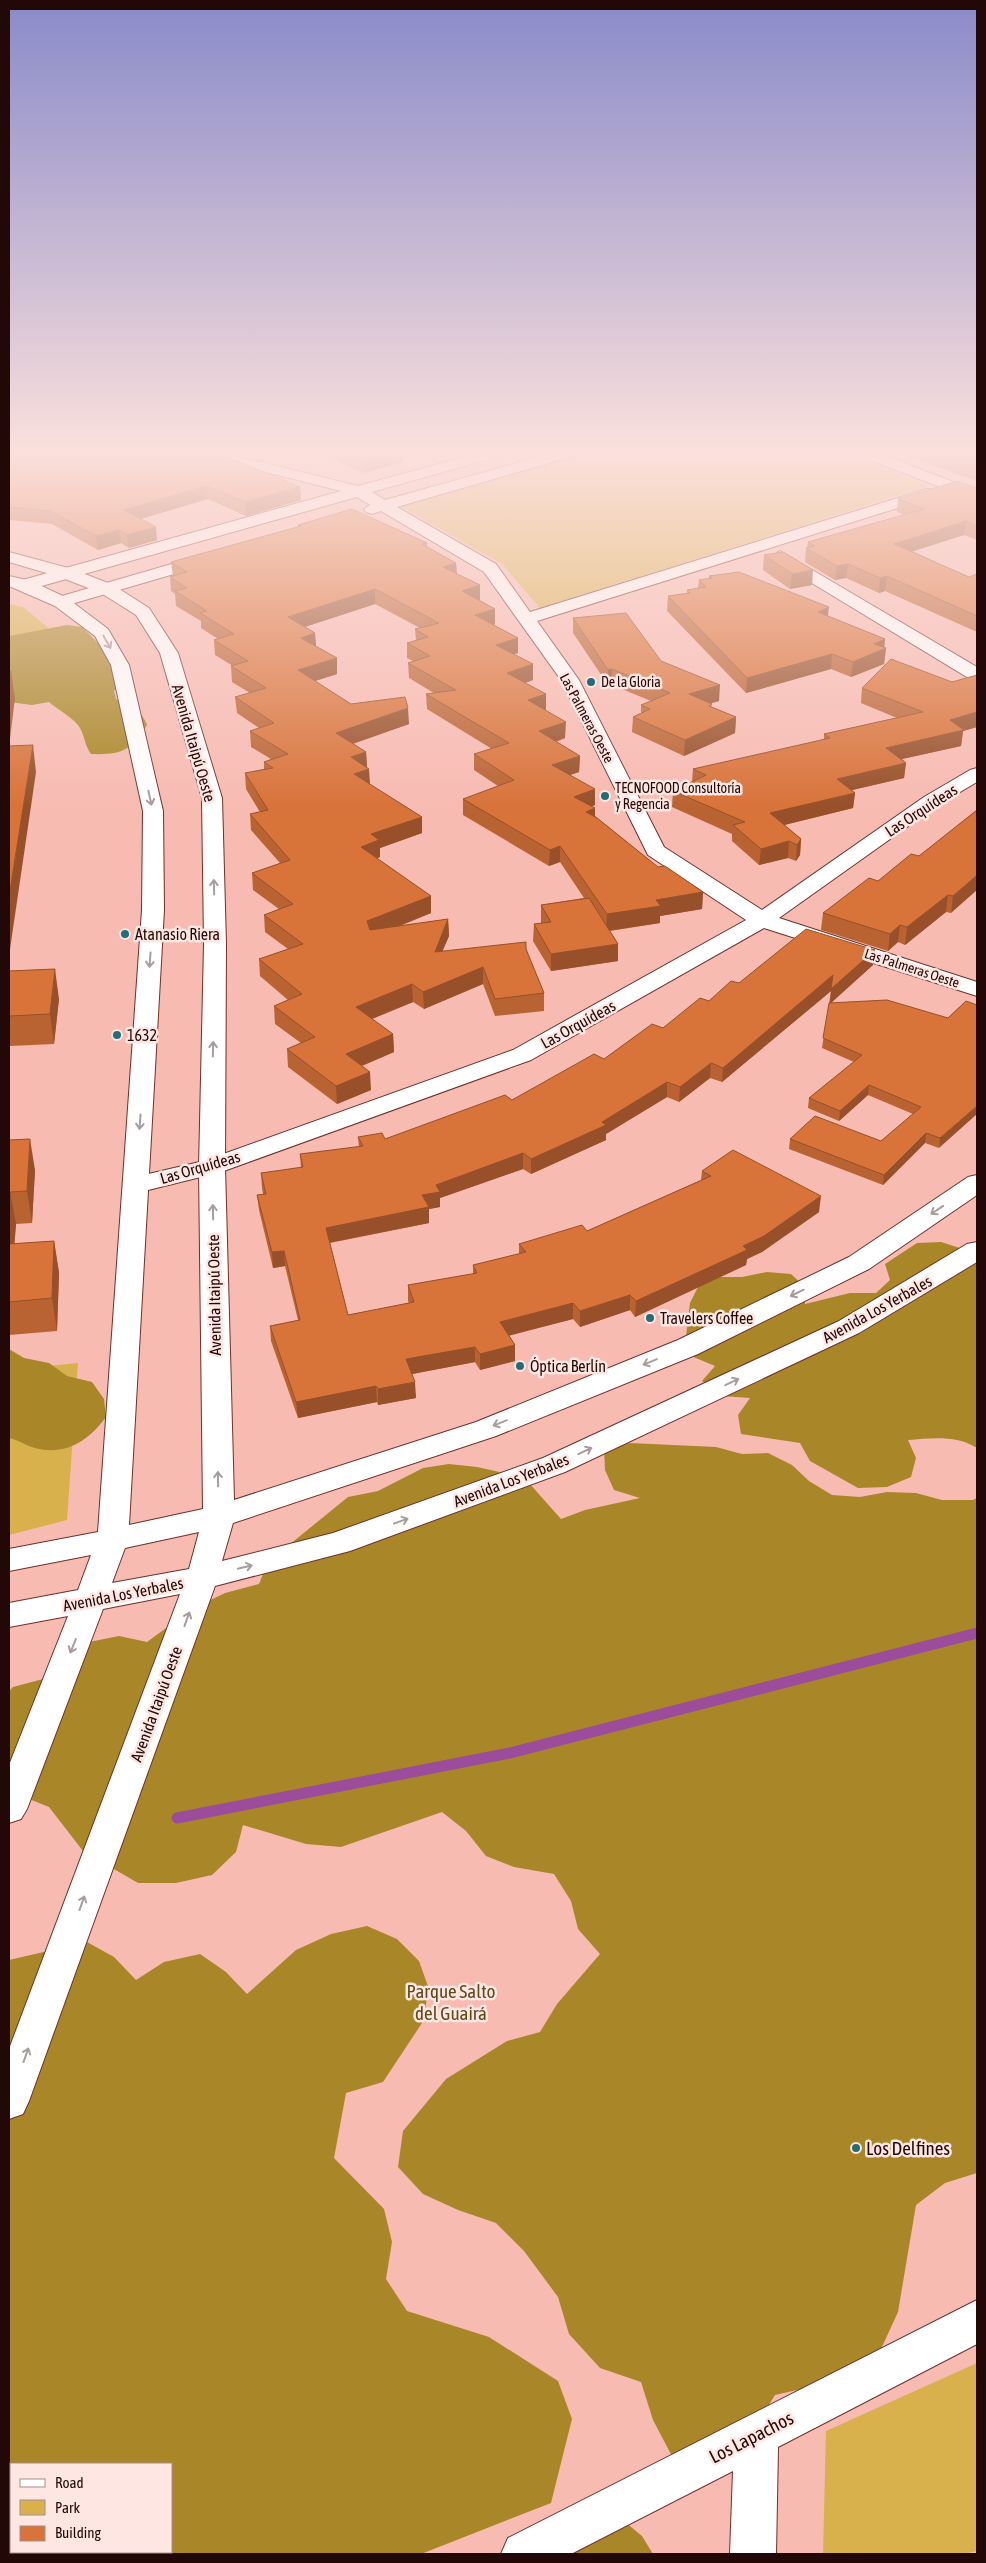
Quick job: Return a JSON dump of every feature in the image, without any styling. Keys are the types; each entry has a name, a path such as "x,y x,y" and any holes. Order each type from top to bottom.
{"street":[{"name":"Avenida Itaipú Oeste","path":"9,2101 202,1578 219,1516 212,1167 215,944 212,798 169,653 143,612 107,589 50,569"},
{"path":"17,583 82,569"},
{"path":"62,602 173,569"},
{"name":"Las Palmeras Oeste","path":"490,569 570,680 655,851 762,920 977,988"},
{"path":"526,619 688,569"},
{"path":"799,569 977,674"},
{"path":"9,1809 91,1601 112,1540 153,910 153,811 120,665 102,633 62,602 17,583"},
{"name":"Las Orquídeas","path":"136,1185 212,1167 522,1055 762,920 931,801 977,774"},
{"path":"9,1560 112,1540 219,1516 486,1429 688,1347 859,1262 977,1183"},
{"name":"Avenida Los Yerbales","path":"9,1615 91,1601 202,1578 340,1543 554,1465 849,1327 977,1250"},
{"name":"Los Lapachos","path":"524,2554 977,2321"},
{"path":"753,2554 756,2434"}],"green space":[{"path":"506,569 666,569 540,608"},
{"path":"9,604 23,607 87,660 9,672"},
{"path":"78,1363 67,1520 9,1535 9,1370"},
{"path":"977,2363 977,2551 963,2554 823,2554 826,2431"}],"shaded area":[{"path":"67,625 82,627 100,645 122,684 114,691 116,699 138,712 145,720 147,725 141,734 136,741 124,750 110,754 91,754 87,748 82,731 77,724 49,702 32,705 9,702 9,636"},
{"path":"941,1242 966,1250 977,1257 977,1448 953,1439 908,1440 916,1458 911,1477 887,1487 858,1488 810,1461 800,1443 741,1434 738,1415 750,1398 722,1396 702,1381 715,1366 684,1353 690,1303 698,1287 718,1277 742,1277 767,1272 791,1274 805,1287 805,1304 850,1293 876,1293 890,1280 885,1264 917,1243"},
{"path":"9,1349 24,1358 49,1363 67,1376 92,1382 104,1399 106,1417 100,1425 77,1444 59,1450 39,1449 9,1438"},
{"path":"630,1443 716,1447 742,1454 768,1453 792,1465 809,1481 832,1495 860,1497 887,1492 916,1493 942,1500 973,1500 977,1498 977,2173 945,2183 916,2205 898,2312 881,2349 855,2377 775,2395 753,2430 674,2460 653,2420 641,2382 600,2368 569,2334 558,2297 524,2251 496,2223 458,2210 423,2194 398,2167 403,2131 446,2079 507,2041 540,2032 557,2004 600,1954 578,1929 571,1901 554,1874 514,1867 486,1856 466,1831 442,1812 341,1847 306,1844 243,1825 236,1852 212,1875 176,1883 138,1883 83,1851 49,1807 9,1791 9,1691 13,1687 43,1679 89,1642 119,1636 147,1642 192,1609 225,1593 259,1584 268,1562 348,1497 378,1491 423,1468 449,1464 477,1467 504,1473 529,1483 561,1519 585,1510 640,1498 614,1490 605,1470 604,1449"},
{"path":"367,1926 397,1939 419,1961 429,1989 422,2023 383,2082 346,2093 334,2158 384,2209 392,2242 386,2279 407,2311 489,2337 558,2381 572,2419 551,2503 421,2554 9,2554 9,1960 87,1942 114,1957 136,1980 164,1962 200,1954 226,1972 247,1994 296,1950 331,1934"},
{"path":"625,2522 642,2536 653,2554 575,2554 583,2543"}],"building":[{"path":"182,569 446,569 480,585 462,591 495,609 475,615 518,638 496,645 533,664 507,673 546,694 528,700 566,722 539,731 580,756 552,765 595,789 574,797 595,808 586,812 597,818 658,867 665,866 703,892 656,900 661,906 607,914 560,846 550,850 463,799 514,780 474,754 509,743 426,694 456,690 408,663 430,656 407,643 428,637 415,629 439,623 375,589 288,617 315,633 301,638 337,658 298,670 351,704 405,697 408,708 336,733 366,752 351,757 369,769 354,774 422,817 371,834 379,840 361,847 431,896 367,921 370,930 448,919 435,952 526,942 526,949 544,993 495,999 483,967 423,992 412,984 356,1007 393,1034 346,1054 370,1072 336,1086 287,1049 315,1037 274,1006 302,994 259,959 303,944 264,915 293,904 252,873 290,860 250,814 268,810 245,773 273,768 264,762 288,754 250,731 274,723 235,697 266,688 231,666 248,661 214,640 234,634 200,613 207,611 175,591 187,588 170,577 187,572"},
{"path":"784,569 813,570 792,574"},
{"path":"859,569 950,569 969,577 977,574 977,616 887,576 880,578"},
{"path":"739,572 829,607 818,612 885,639 874,644 886,648 853,662 832,654 747,678 668,596 690,593 687,590 706,587 699,580 712,578 709,576"},
{"path":"626,613 661,661 720,685 689,694 712,704 709,706 736,717 685,740 633,717 650,709 641,705 670,693 612,669 608,670 573,618"},
{"path":"891,659 952,682 977,675 977,712 950,720 964,730 886,748 906,763 837,779 855,793 770,813 801,839 797,845 789,841 761,849 733,825 745,822 673,791 706,775 693,769 830,738 824,734 923,712 862,688"},
{"path":"9,671 11,671 9,689"},
{"path":"33,745 9,897 9,746"},
{"path":"977,810 977,875 953,896 948,895 907,927 900,925 890,934 823,913 869,878 878,881 911,854 919,856"},
{"path":"589,898 618,944 551,954 534,924 551,922 541,905"},
{"path":"806,929 875,950 831,989 833,975 723,1068 711,1063 680,1087 667,1082 602,1122 606,1125 531,1159 523,1153 436,1185 440,1192 422,1195 429,1207 326,1228 348,1315 414,1302 408,1285 477,1273 473,1265 526,1252 519,1244 582,1225 587,1231 711,1176 702,1171 733,1150 821,1196 764,1236 743,1246 747,1250 636,1301 630,1295 580,1311 573,1303 500,1322 515,1345 480,1354 475,1347 406,1359 415,1382 378,1389 376,1386 296,1402 270,1326 300,1320 284,1251 272,1252 257,1195 266,1194 261,1173 303,1167 300,1154 363,1146 358,1137 382,1133 385,1139 505,1095 512,1100 594,1054 604,1059 652,1024 663,1028 700,998 709,1001 731,981 739,983"},
{"path":"55,969 50,1014 9,1016 9,971"},
{"path":"887,1000 948,1018 966,1001 977,1005 977,1106 940,1138 926,1133 884,1175 790,1139 815,1116 881,1141 921,1107 869,1085 840,1111 809,1098 862,1055 823,1038 829,1003"},
{"path":"30,1139 27,1191 10,1192 9,1218 9,1140"},
{"path":"54,1241 52,1298 9,1302 9,1244"}],"waterway":[{"path":"177,1818 510,1753 977,1633"}],"place":[{"name":"De la Gloria","path":"591,682"},
{"name":"TECNOFOOD Consultoría y Regencia","path":"605,796"},
{"name":"Atanasio Riera","path":"125,934"},
{"name":"1632","path":"117,1035"},
{"name":"Travelers Coffee","path":"650,1318"},
{"name":"Óptica Berlín","path":"520,1366"},
{"name":"Los Delfines","path":"856,2148"}],"park label":[{"name":"Parque Salto del Guairá","path":"451,2002"}]}
